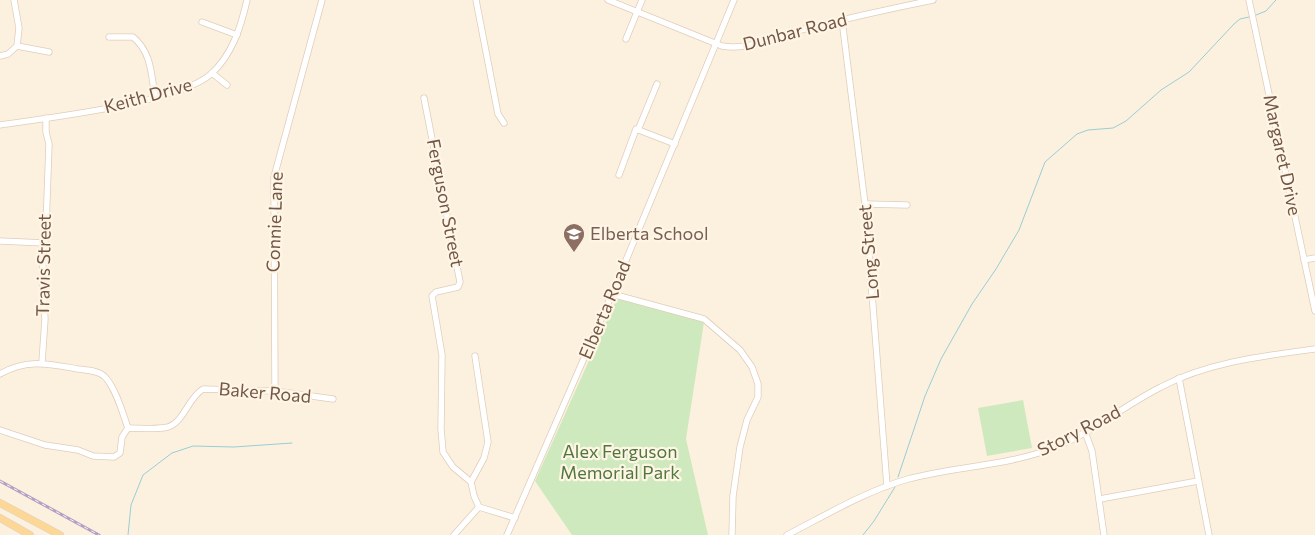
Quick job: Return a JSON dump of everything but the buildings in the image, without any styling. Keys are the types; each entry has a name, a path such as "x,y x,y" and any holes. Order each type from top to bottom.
{"main road":[{"path":"0,503 60,535"},
{"path":"0,518 30,535"}],"street":[{"path":"0,56 8,54 17,46 19,28 14,0"},
{"name":"Keith Drive","path":"0,125 155,97 194,86 212,74 226,55 237,35 247,0"},
{"name":"Connie Lane","path":"275,391 274,177 322,0"},
{"path":"476,0 498,114 504,123"},
{"name":"Dunbar Road","path":"608,0 731,48 748,46 842,20 933,0"},
{"path":"626,39 642,0"},
{"name":"Elberta Road","path":"507,535 612,294 734,0"},
{"name":"Margaret Drive","path":"1249,0 1315,311"},
{"name":"Long Street","path":"842,20 866,204 887,486"},
{"path":"202,22 237,35"},
{"path":"110,37 133,38 145,50 149,58 155,97"},
{"path":"17,46 49,52"},
{"path":"212,74 227,86"},
{"path":"619,175 636,129 638,130 657,84"},
{"name":"Ferguson Street","path":"424,98 460,282 458,287 436,292 432,296 442,355 442,441 448,461 471,482"},
{"name":"Travis Street","path":"42,362 44,319 42,277 48,167 46,118"},
{"path":"638,130 675,144"},
{"path":"866,204 907,205"},
{"path":"0,241 45,244"},
{"path":"1304,260 1315,258"},
{"path":"612,294 704,319 740,350 752,367 758,384 758,397 747,420 740,447 733,496 732,535"},
{"name":"Story Road","path":"787,535 887,486 930,474 1026,458 1058,446 1179,378 1219,365 1315,349"},
{"path":"475,356 488,442 484,458 471,482 474,496 479,507 515,518"},
{"path":"0,374 18,366 42,362 93,371 103,375 121,407 128,428 122,437 120,453 114,458 93,456 78,450 45,445 0,430"},
{"path":"1179,378 1208,535"},
{"name":"Baker Road","path":"128,428 168,427 174,424 190,401 203,389 275,391 333,399"},
{"path":"1085,432 1092,451 1104,535"},
{"path":"1100,499 1198,481"},
{"path":"454,535 479,507"}],"green space":[{"name":"Alex Ferguson Memorial Park","path":"617,298 704,322 686,439 708,535 572,535 535,481"},
{"path":"1023,400 1032,448 987,456 978,408"}],"waterway":[{"path":"1256,15 1266,11 1276,0"},
{"path":"898,477 925,396 941,359 972,304 1019,230 1045,162 1077,134 1088,130 1113,128 1126,121 1161,90 1189,72 1234,24 1240,19 1249,17"},
{"path":"128,535 131,505 143,475 172,453 193,446 234,447 292,443"},
{"path":"863,535 895,487"}],"railway":[{"path":"0,481 99,535"}],"place":[{"name":"Elberta School","path":"574,253"}]}
